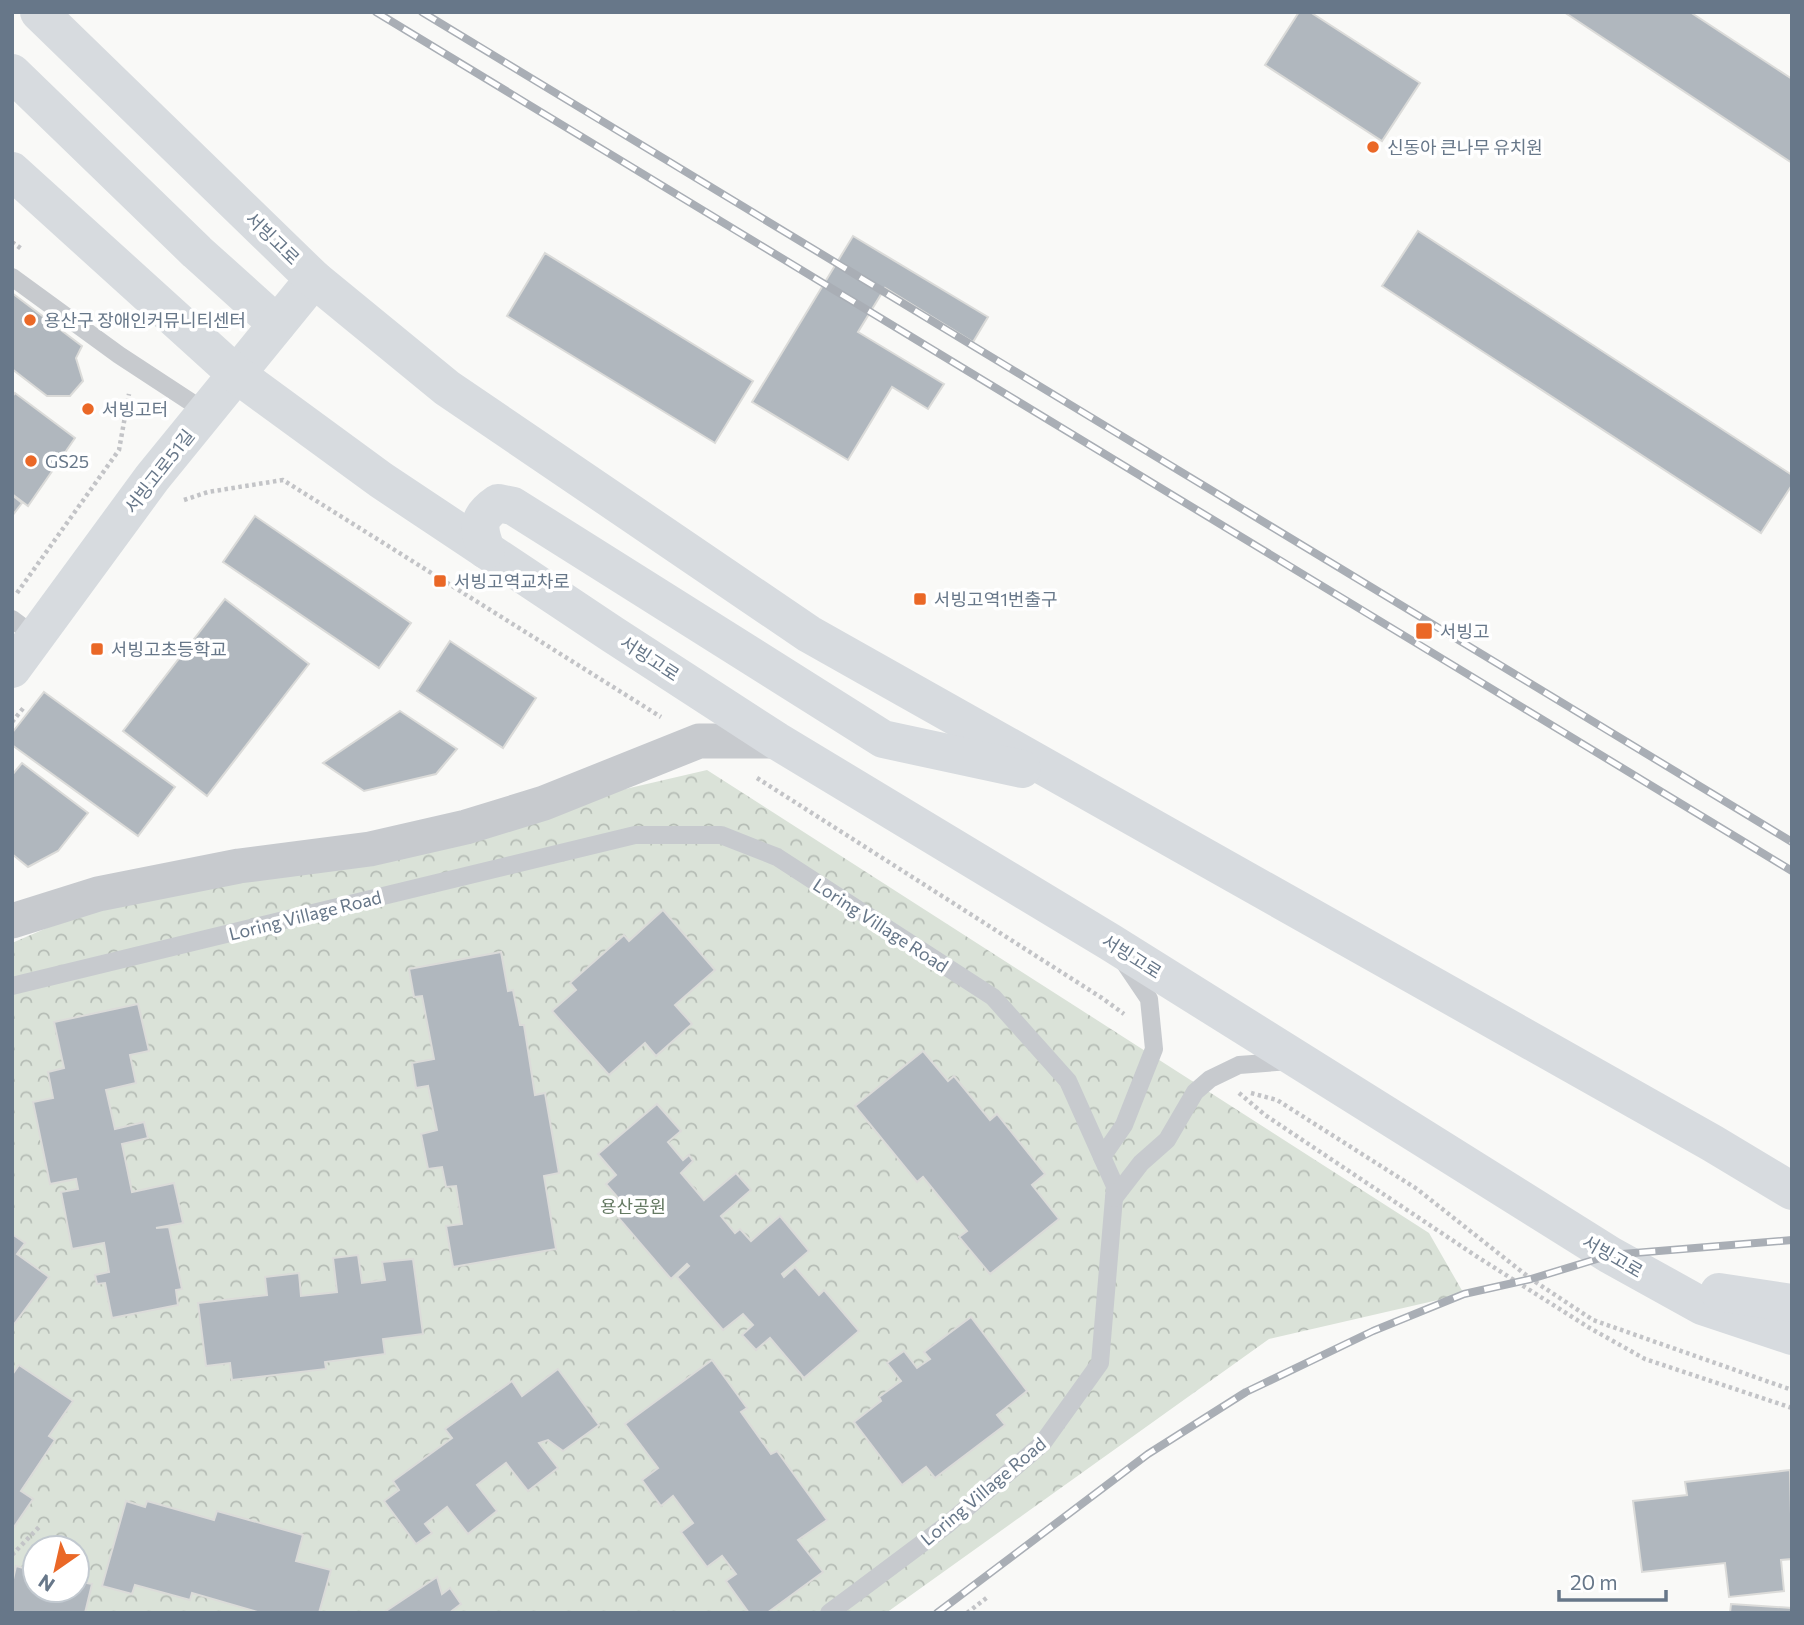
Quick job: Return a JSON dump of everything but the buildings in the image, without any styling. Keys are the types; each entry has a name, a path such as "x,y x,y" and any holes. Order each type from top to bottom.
{"main road":[{"name":"서빙고로","path":"39,12 314,279 447,388 809,634 1712,1143 1792,1191"},
{"path":"12,73 197,252 277,324"},
{"name":"서빙고로","path":"12,171 236,374 381,480 777,741 1110,942 1598,1248 1702,1306 1792,1336"},
{"name":"서빙고로51길","path":"12,669 24,628 152,478 314,279"},
{"name":"서빙고로","path":"486,550 479,530 482,519 487,511 498,503 513,506 883,739 1058,776"},
{"path":"1712,1143 1792,1170"},
{"path":"1658,1281 1792,1303"}],"street":[{"path":"12,921 98,894 239,866 370,849 467,827 544,803 699,741 777,741"}],"lane":[{"path":"12,277 206,412"},
{"name":"Loring Village Road","path":"12,986 635,835 721,835 777,857 993,997 1068,1081 1115,1186 1100,1363 1042,1444 948,1524 828,1613"},
{"path":"1102,1157 1125,1125 1154,1049 1149,999 1110,942"},
{"path":"1114,1198 1141,1163 1167,1140 1195,1092 1210,1079 1239,1065 1297,1060"}],"path":[{"path":"12,599 119,450 135,365"},
{"path":"180,501 208,492 283,480"},
{"path":"1792,1390 1592,1320 1531,1279 1416,1189 1347,1144 1277,1100 1233,1088 1276,1123 1588,1327 1645,1359 1792,1408"},
{"path":"12,1555 41,1525"},
{"path":"967,1613 989,1596"}],"green space":[{"name":"용산공원","path":"707,770 1429,1233 1464,1294 1269,1339 886,1613 12,1613 12,943 70,918"}],"railway":[{"path":"376,12 1792,871"},
{"path":"422,12 1792,842"},
{"path":"937,1613 1148,1454 1246,1392 1373,1331 1464,1294 1531,1279 1610,1255 1792,1240"}],"place":[{"name":"신동아 큰나무 유치원","path":"1373,147"},
{"name":"용산구 장애인커뮤니티센터","path":"30,320"},
{"name":"서빙고터","path":"88,409"},
{"name":"GS25","path":"31,461"},
{"name":"서빙고역교차로","path":"440,581"},
{"name":"서빙고역1번출구","path":"920,599"},
{"name":"서빙고","path":"1424,631"},
{"name":"서빙고초등학교","path":"97,649"}]}
